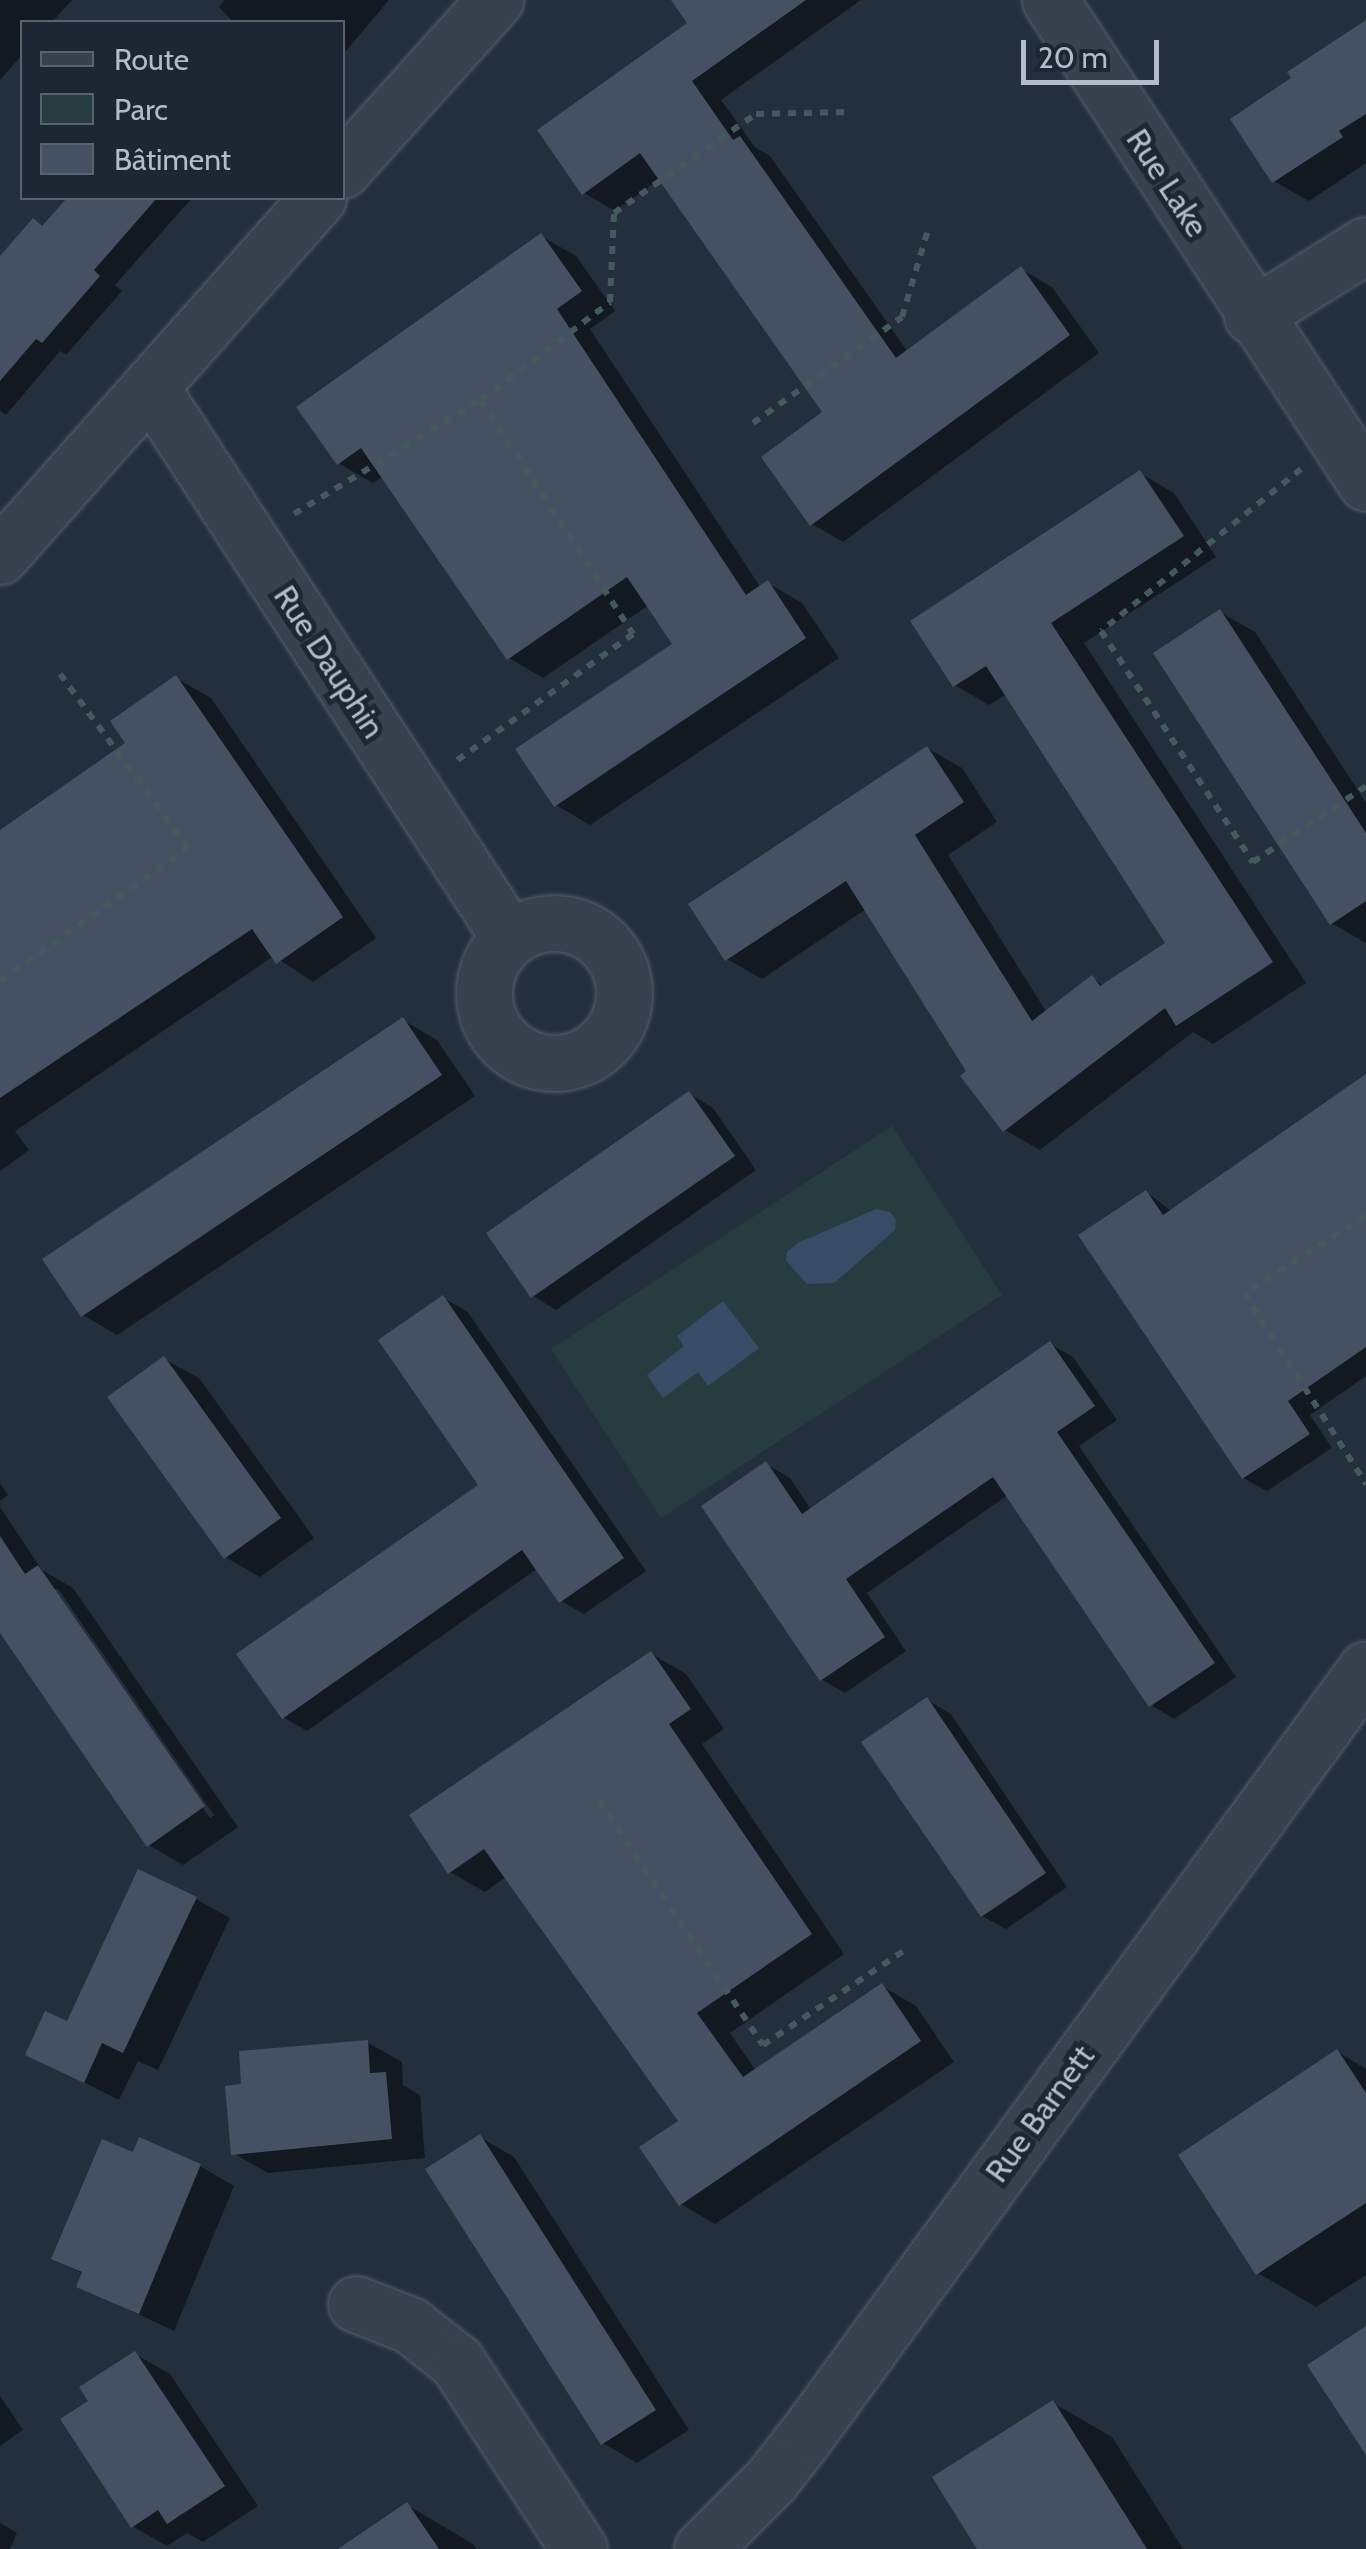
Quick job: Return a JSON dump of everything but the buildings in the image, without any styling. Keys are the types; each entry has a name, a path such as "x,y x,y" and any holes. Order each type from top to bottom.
{"street":[{"path":"345,167 495,0"},
{"name":"Rue Lake","path":"1050,0 1252,316 1351,461"},
{"path":"0,556 316,200"},
{"path":"1252,316 1366,245"},
{"name":"Rue Dauphin","path":"150,386 510,937"},
{"name":"Rue Barnett","path":"702,2549 771,2480 807,2434 1366,1669"},
{"path":"356,2304 410,2325 458,2362 579,2549"}],"path":[{"path":"250,540 481,400 610,302 614,212 756,114 850,112"},
{"path":"753,423 902,317 927,233"},
{"path":"414,792 632,634 481,400"},
{"path":"1351,461 1100,632 1252,862 1366,786"},
{"path":"0,981 188,848 60,674"},
{"path":"1366,1216 1244,1292 1366,1484"},
{"path":"599,1801 763,2044 908,1948"}],"green space":[{"path":"892,1126 1002,1295 661,1518 551,1349"}],"water":[{"path":"876,1209 890,1212 896,1220 895,1230 834,1283 807,1284 786,1261 787,1252 798,1243"},
{"path":"723,1301 759,1348 708,1386 698,1372 663,1398 647,1375 684,1346 677,1336"}]}
